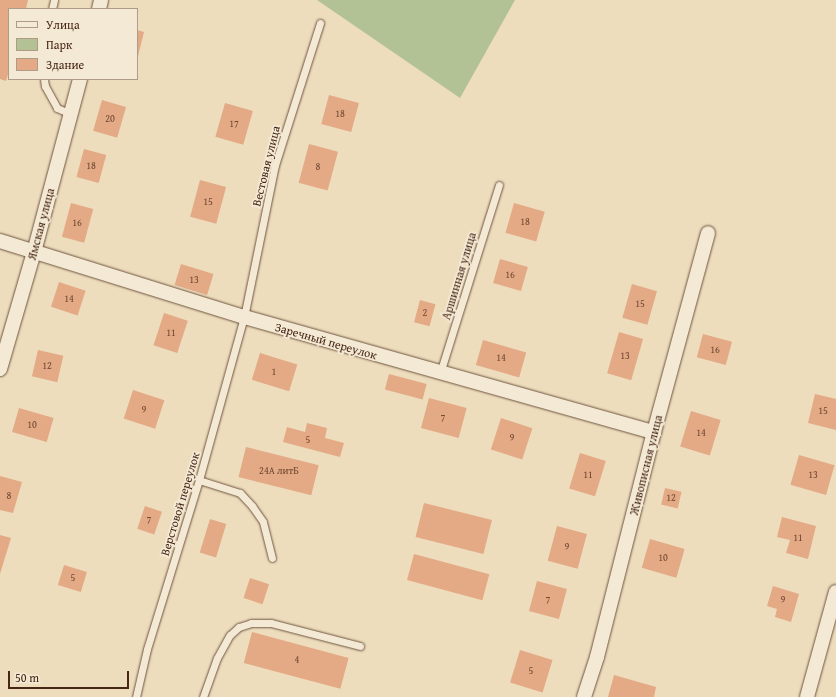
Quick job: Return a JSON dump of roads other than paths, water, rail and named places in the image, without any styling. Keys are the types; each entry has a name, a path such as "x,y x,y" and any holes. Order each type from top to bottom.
{"street":[{"name":"Ямская улица","path":"0,369 34,252 80,80"},
{"name":"Живописная улица","path":"584,697 597,657 654,432 708,233"},
{"name":"Заречный переулок","path":"0,242 244,317 440,374 654,432"},
{"path":"807,697 836,592"}],"lane":[{"name":"Вестовая улица","path":"244,317 275,165 320,23"},
{"path":"44,80 45,86 57,108 70,114"},
{"name":"Аршинная улица","path":"440,374 499,185"},
{"name":"Верстовой переулок","path":"136,697 147,649 199,480 244,317"},
{"path":"199,480 240,493 252,506 263,522 272,558"},
{"path":"203,697 217,658 230,635 239,627 251,623 271,623 360,646"}]}
